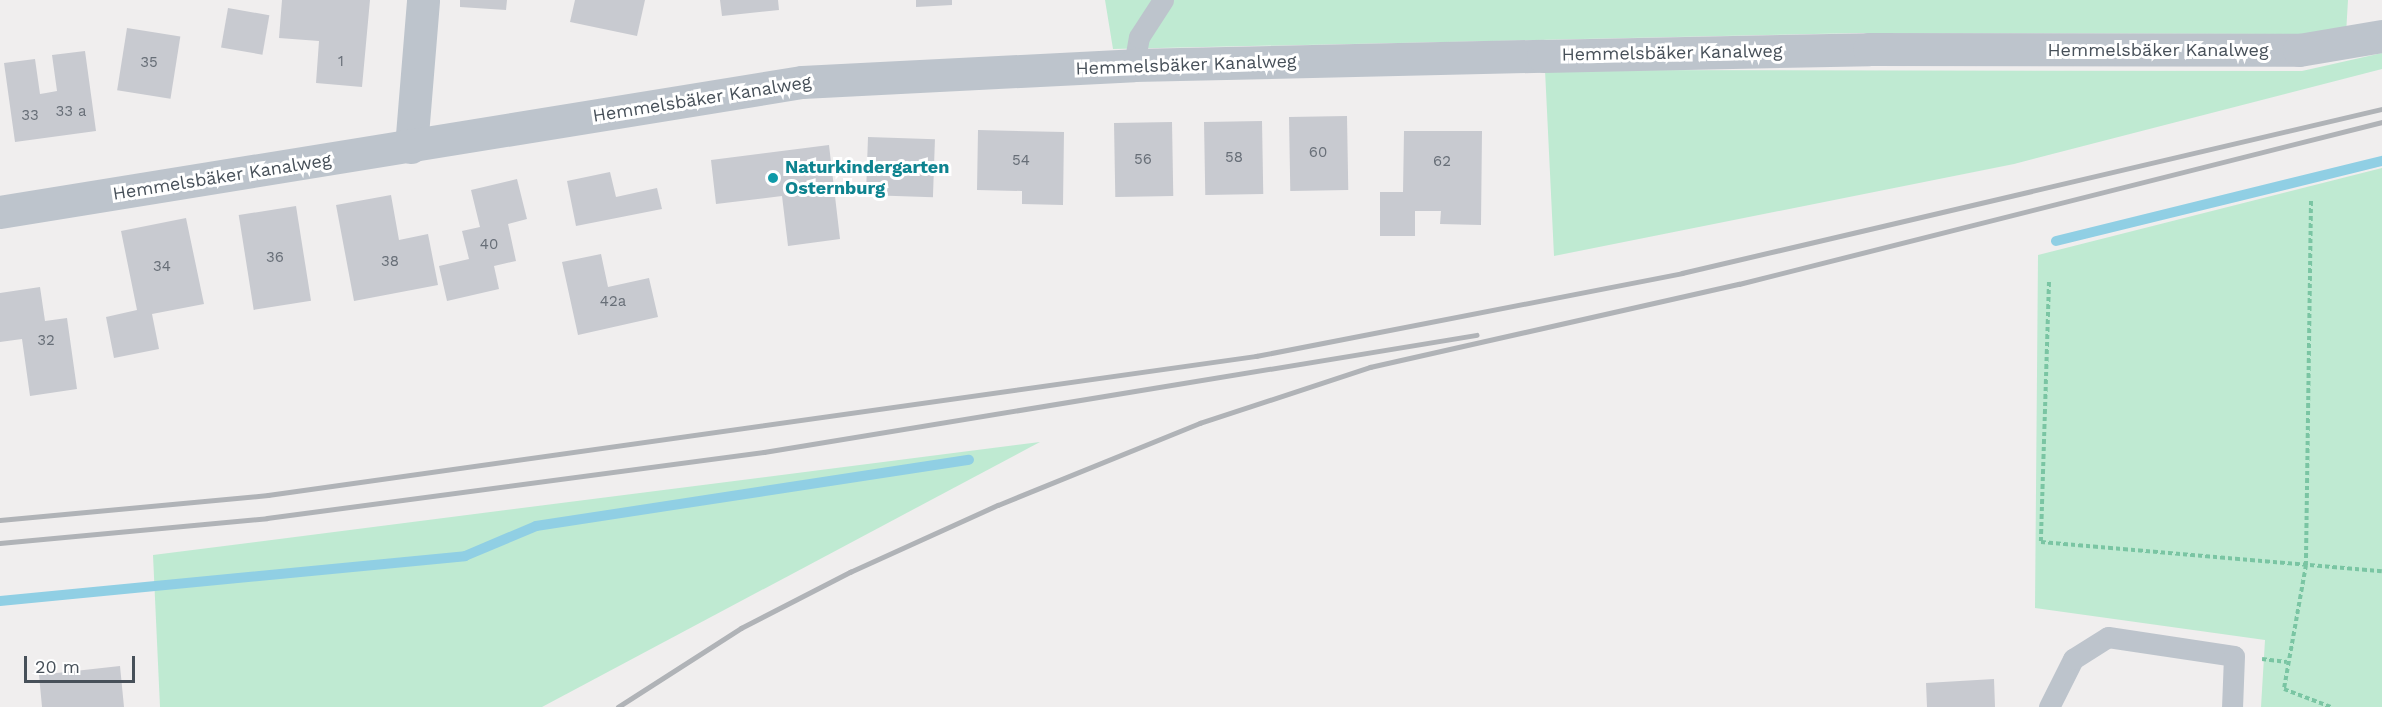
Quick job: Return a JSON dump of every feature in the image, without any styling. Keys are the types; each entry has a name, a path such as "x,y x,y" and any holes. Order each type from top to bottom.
{"street":[{"path":"411,147 423,0"},
{"name":"Hemmelsbäker Kanalweg","path":"0,212 802,82 1134,65 1857,49 2299,50 2382,36"}],"lane":[{"path":"1134,65 1139,36 1163,0"},
{"path":"2049,707 2073,659 2108,637 2234,656 2232,707"}],"path":[{"path":"2311,201 2306,565 2284,688 2331,707"},
{"path":"2049,282 2041,542 2382,571"}],"green space":[{"path":"1105,0 2348,0 2346,34 1860,33 1113,49"},
{"path":"2382,53 2382,69 2014,164 1554,256 1545,70 2302,71"},
{"path":"2382,168 2382,707 2261,707 2265,640 2035,608 2038,255"},
{"path":"1040,442 542,707 160,707 153,555"}],"building":[{"path":"282,0 370,0 362,87 316,83 319,41 279,38"},
{"path":"460,0 507,0 506,10 460,7"},
{"path":"575,0 645,0 637,36 570,22"},
{"path":"720,0 778,0 779,10 722,16"},
{"path":"916,0 952,0 952,5 916,7"},
{"path":"228,8 269,15 262,55 221,47"},
{"path":"127,28 180,36 170,99 117,90"},
{"path":"85,51 96,131 15,142 4,63 35,59 40,94 57,91 52,55"},
{"path":"1347,116 1348,190 1290,191 1289,117"},
{"path":"1262,121 1263,194 1205,195 1204,122"},
{"path":"1172,122 1173,196 1115,197 1114,123"},
{"path":"978,130 1064,132 1063,205 1022,204 1022,191 977,190"},
{"path":"1404,131 1482,131 1481,225 1440,224 1441,211 1415,211 1415,236 1380,236 1380,192 1403,192"},
{"path":"868,137 935,139 933,197 866,195"},
{"name":"Naturkindergarten Osternburg","path":"829,145 840,239 788,246 782,196 716,204 711,160"},
{"path":"610,172 616,197 657,188 662,209 576,226 567,181"},
{"path":"517,179 527,219 508,224 516,261 494,266 499,289 447,301 439,266 469,259 462,231 480,227 471,190"},
{"path":"391,195 399,240 428,234 438,285 354,301 336,205"},
{"path":"296,206 311,301 254,310 239,215"},
{"path":"186,218 204,304 152,314 159,349 114,358 106,317 137,310 121,231"},
{"path":"601,254 608,287 649,278 658,317 578,335 562,262"},
{"path":"40,287 45,321 67,318 77,389 30,396 22,339 0,342 0,293"},
{"path":"120,666 124,707 42,707 39,675"},
{"path":"1994,679 1995,707 1927,707 1926,683"}],"waterway":[{"path":"2056,241 2382,161"},
{"path":"0,601 465,556 536,526 969,460"}],"railway":[{"path":"0,520 268,495 1256,356 1682,273 2382,109"},
{"path":"618,707 741,628 850,572 998,505 1200,423 1370,367 1739,284 2382,122"},
{"path":"0,543 267,518 764,452 1476,335"}],"place":[{"name":"Naturkindergarten Osternburg","path":"773,178"}]}
